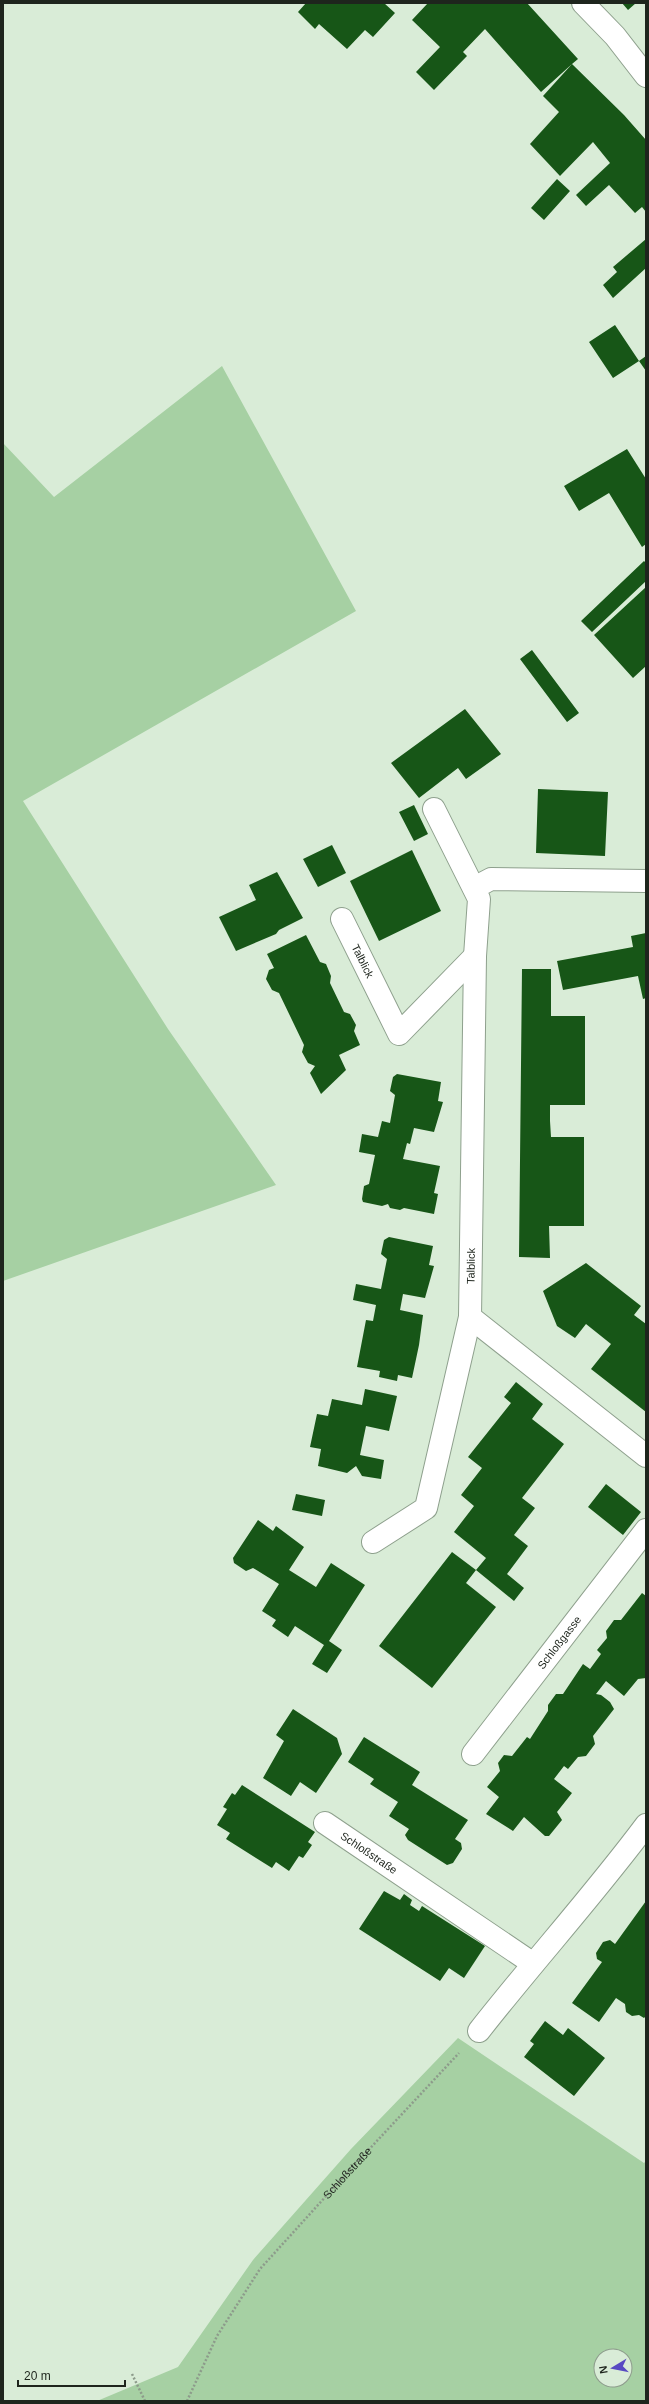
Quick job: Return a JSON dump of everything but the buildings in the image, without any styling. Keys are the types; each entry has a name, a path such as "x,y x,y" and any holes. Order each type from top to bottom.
{"street":[{"path":"583,3 615,36 646,76"},
{"name":"Talblick","path":"373,1542 426,1508 470,1317 475,956 479,899 434,809"},
{"path":"474,888 491,879 646,881"},
{"name":"Talblick","path":"342,919 399,1034 475,956"},
{"path":"470,1317 646,1456"},
{"name":"Schloßgasse","path":"473,1754 646,1530"},
{"name":"Schloßstraße","path":"325,1823 532,1963"},
{"path":"479,2031 532,1963 605,1879 646,1825"}],"path":[{"name":"Schloßstraße","path":"187,2401 217,2336 260,2269 347,2172 479,2031"},
{"path":"132,2374 146,2401"}],"green space":[{"path":"222,366 356,611 23,801 168,1029 276,1185 3,1281 3,443 54,497"},
{"path":"458,2038 644,2163 646,2161 646,2401 97,2401 178,2367 253,2260 351,2149"}]}
